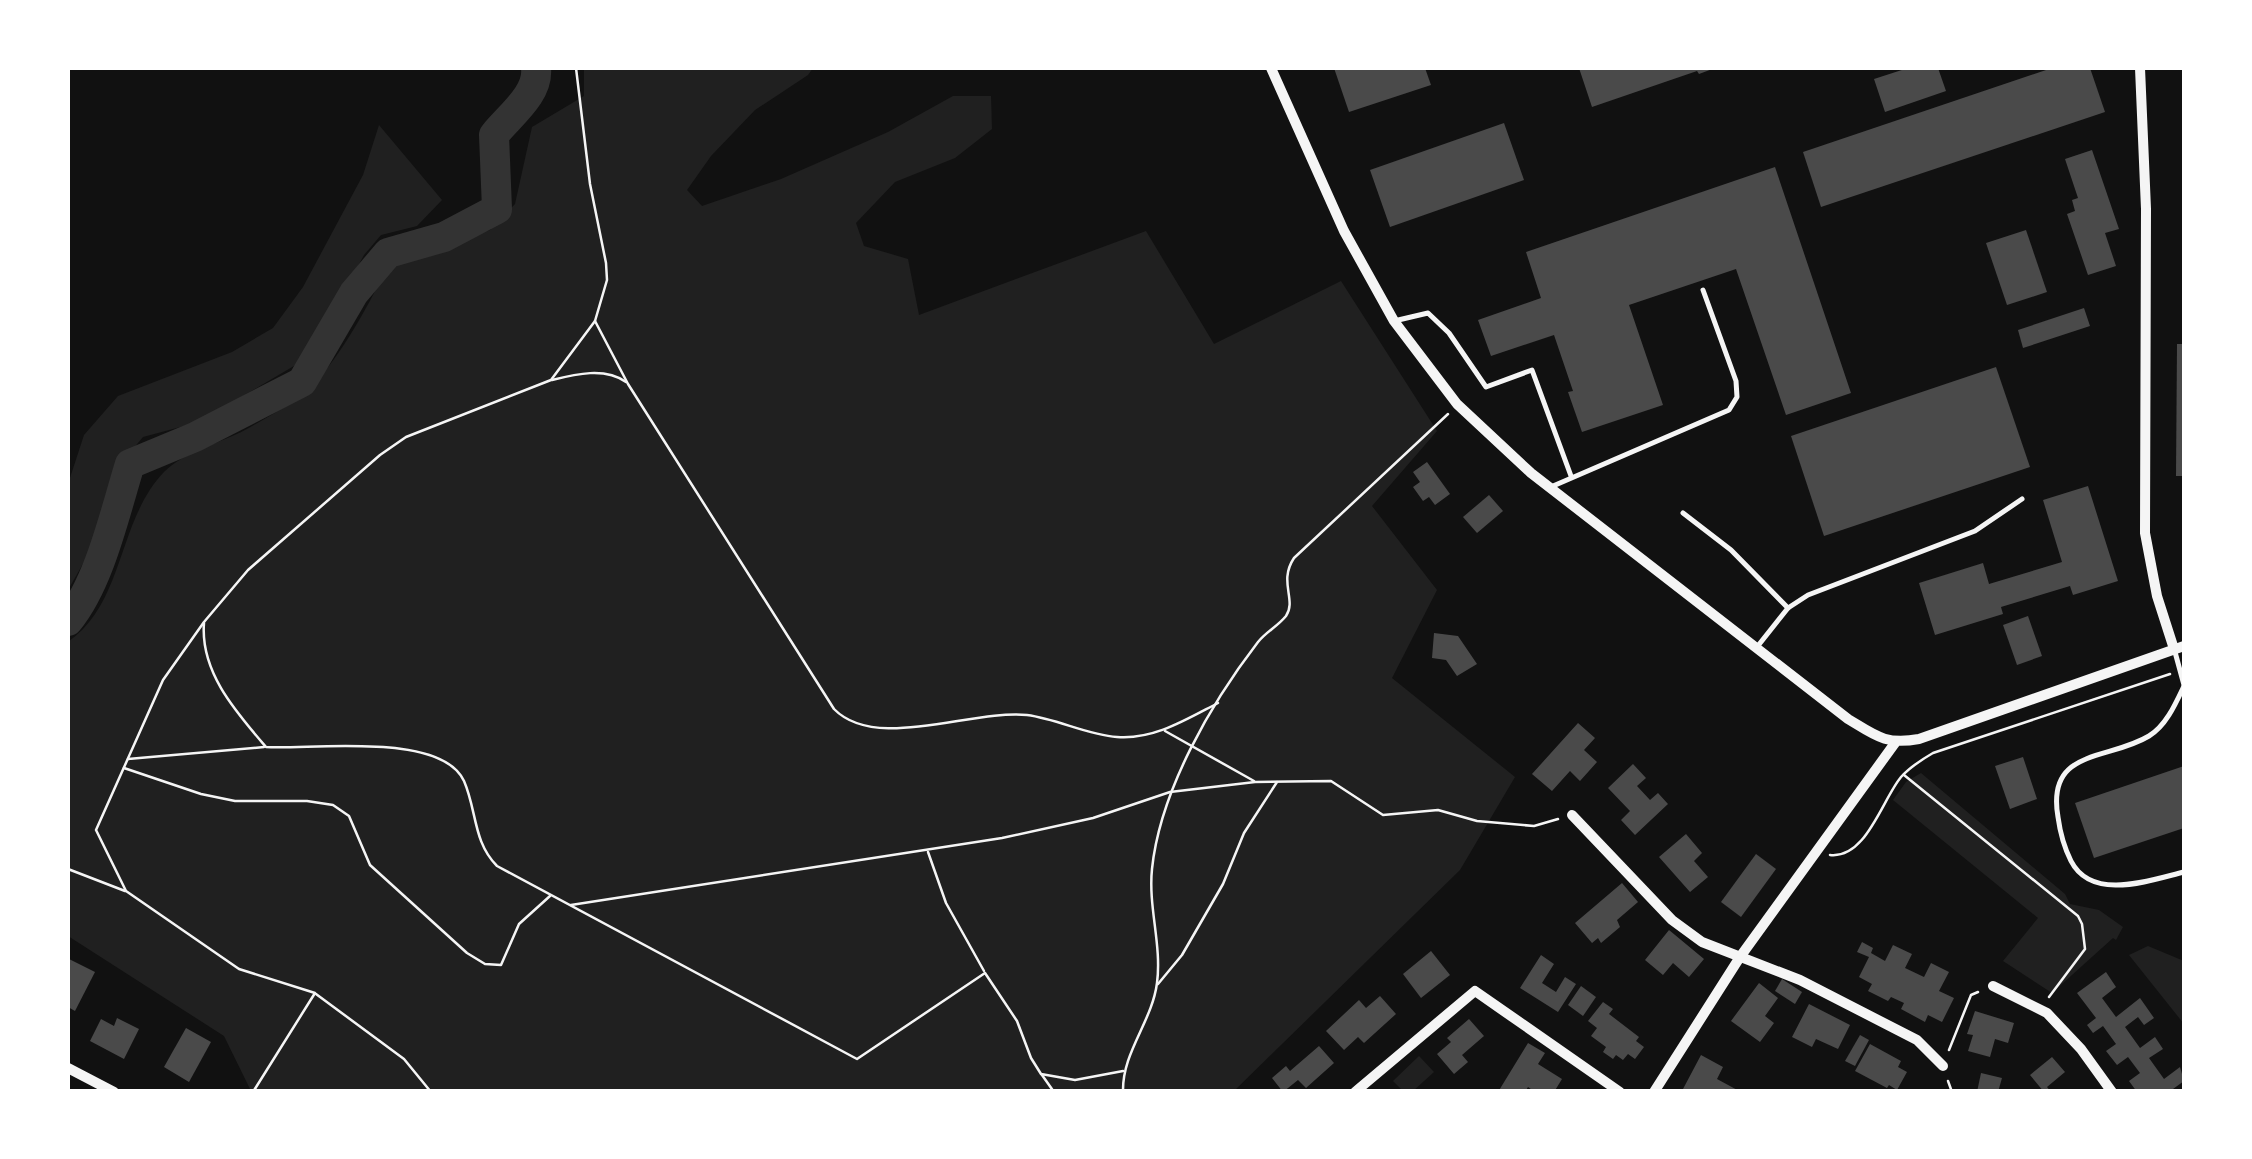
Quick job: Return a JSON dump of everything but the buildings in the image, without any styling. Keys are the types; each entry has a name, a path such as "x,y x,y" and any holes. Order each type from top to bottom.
{"street":[{"path":"1271,68 1344,231 1394,322 1457,404 1550,488 1848,719 1896,743 2180,648 2158,596 2144,533 2146,209 2140,68"},
{"path":"1654,1092 1740,956 1896,743"},
{"path":"1572,816 1672,920 1702,942 1800,980 1917,1040 1943,1066"},
{"path":"1993,986 2047,1013 2081,1049 2112,1092"},
{"path":"1355,1092 1475,990 1620,1092"},
{"path":"68,1068 114,1092"}],"lane":[{"path":"1550,488 1729,410 1737,397 1736,380 1703,290"},
{"path":"1394,322 1428,313 1449,333 1486,387 1532,370 1571,476"},
{"path":"1757,648 1788,608 1808,595 1976,530 2022,499"},
{"path":"1683,513 1731,550 1788,608"},
{"path":"2180,648 2184,686 2170,713 2151,736 2084,760 2065,772 2058,782 2055,801 2065,847 2074,867 2092,881 2124,884 2184,872"}],"path":[{"path":"550,380 595,321 603,300 606,263 590,184 576,68"},
{"path":"595,321 628,384 834,710 847,722 864,728 896,728 978,716 1027,715 1118,738 1163,731 1218,703"},
{"path":"126,891 96,830 163,680 204,622 248,570 406,437 576,373 615,374 628,384"},
{"path":"1123,1092 1123,1071 1157,985 1152,873 1170,792 1218,703 1259,641 1286,616 1290,600 1285,576 1294,558 1457,404"},
{"path":"204,622 202,642 216,681 266,747"},
{"path":"1820,850 1838,856 1858,846 1903,774 1932,753 2180,670"},
{"path":"1163,731 1256,782"},
{"path":"126,759 341,744 384,746 426,756 449,766 463,778 486,855 497,866 857,1058 985,973"},
{"path":"122,768 235,801 307,801 333,806 349,816 370,865 467,953 486,964 501,964 519,924 551,896"},
{"path":"1903,774 2078,916 2085,949 2039,1010"},
{"path":"570,905 1002,838 1093,818 1170,792 1256,782 1331,782 1383,815 1438,810 1477,821 1534,826 1572,816"},
{"path":"1157,985 1182,955 1223,884 1244,832 1277,782"},
{"path":"928,850 953,918 1017,1020 1054,1092"},
{"path":"68,869 126,891 239,969 315,993 404,1058 432,1092"},
{"path":"1952,1092 1943,1066 1971,995 1993,986"},
{"path":"253,1092 315,993"},
{"path":"1042,1074 1075,1080 1123,1071"}],"shaded area":[{"path":"584,68 813,68 755,110 711,156 687,190 702,206 781,179 888,132 953,96 991,96 992,129 955,158 895,182 856,223 864,246 908,259 919,315 1146,231 1214,344 1341,281 1437,431 1372,506 1437,590 1392,678 1515,777 1460,870 1234,1091 251,1091 224,1036 68,936 68,642 87,625 100,605 149,492 164,472 182,459 255,425 312,385 348,338 388,266 490,230 515,204 532,127 584,96"},
{"path":"379,125 442,200 417,226 381,235 364,255 326,324 299,363 199,422 143,437 117,468 92,548 68,590 68,484 84,435 118,396 232,352 273,328 303,287 363,175"},
{"path":"1921,773 2065,894 2070,904 2099,910 2123,927 2116,940 2113,938 2052,993 2003,961 2038,918 1893,800 1906,782"},
{"path":"2148,946 2184,961 2184,1024 2129,955"},
{"path":"1419,1056 1434,1072 1413,1091 1403,1091 1393,1081"}],"waterway":[{"path":"68,621 98,567 130,464 195,437 302,382 354,293 388,253 444,237 497,209 494,135 528,95 536,68"}]}
